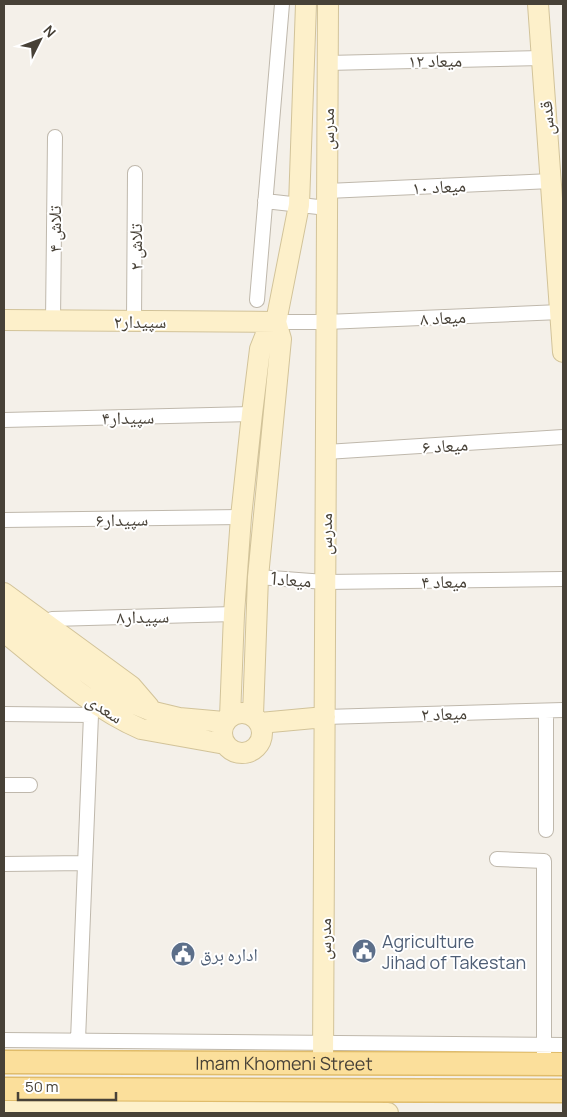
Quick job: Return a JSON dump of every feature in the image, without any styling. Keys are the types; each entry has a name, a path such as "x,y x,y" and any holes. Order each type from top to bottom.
{"main road":[{"name":"Imam Khomeni Street","path":"4,1062 323,1053 550,1058"},
{"path":"323,1053 324,1090"},
{"name":"Imam Khomeni Street","path":"4,1089 563,1091"}],"street":[{"path":"257,300 282,4"},
{"name":"مدرس","path":"276,322 299,205 306,4"},
{"name":"مدرس","path":"323,1053 328,4"},
{"name":"قدس","path":"538,4 563,352"},
{"name":"میعاد ۱۲","path":"328,63 542,58"},
{"name":"تلاش ۴","path":"53,321 55,137"},
{"name":"تلاش ۲","path":"134,321 135,173"},
{"name":"میعاد ۱۰","path":"265,200 299,205 327,200 551,181"},
{"name":"سپیدار۲","path":"4,320 276,322"},
{"path":"276,322 281,339 258,577 257,719 262,735 257,746 247,753 234,752 225,744 221,732 227,719 241,517 260,349 266,334 276,322"},
{"name":"میعاد ۸","path":"276,322 562,324"},
{"name":"سپیدار۴","path":"4,420 252,414"},
{"name":"میعاد ۶","path":"326,452 563,437"},
{"name":"سپیدار۶","path":"4,520 241,517"},
{"name":"میعاد1","path":"258,577 325,582"},
{"name":"میعاد ۴","path":"325,582 563,580"},
{"name":"سعدی","path":"4,593 131,686 154,712"},
{"name":"سعدی","path":"4,613 125,700 154,712 179,718 227,719"},
{"name":"سپیدار۸","path":"52,619 234,614"},
{"name":"سعدی","path":"4,632 80,692 131,725 141,730 225,744"},
{"name":"میعاد ۲","path":"325,717 563,710"},
{"path":"546,711 546,830"},
{"path":"227,719 243,712 257,719 325,717"},
{"path":"4,714 91,715 78,1040"},
{"path":"4,785 30,785"},
{"path":"497,859 544,861 550,1058"},
{"path":"4,864 85,863"},
{"path":"4,1040 78,1040 323,1053"},
{"path":"550,1058 563,1045"},
{"path":"4,1111 388,1113"}],"place":[{"name":"Agriculture Jihad of Takestan","path":"364,951"},
{"name":"اداره برق","path":"183,954"}]}
